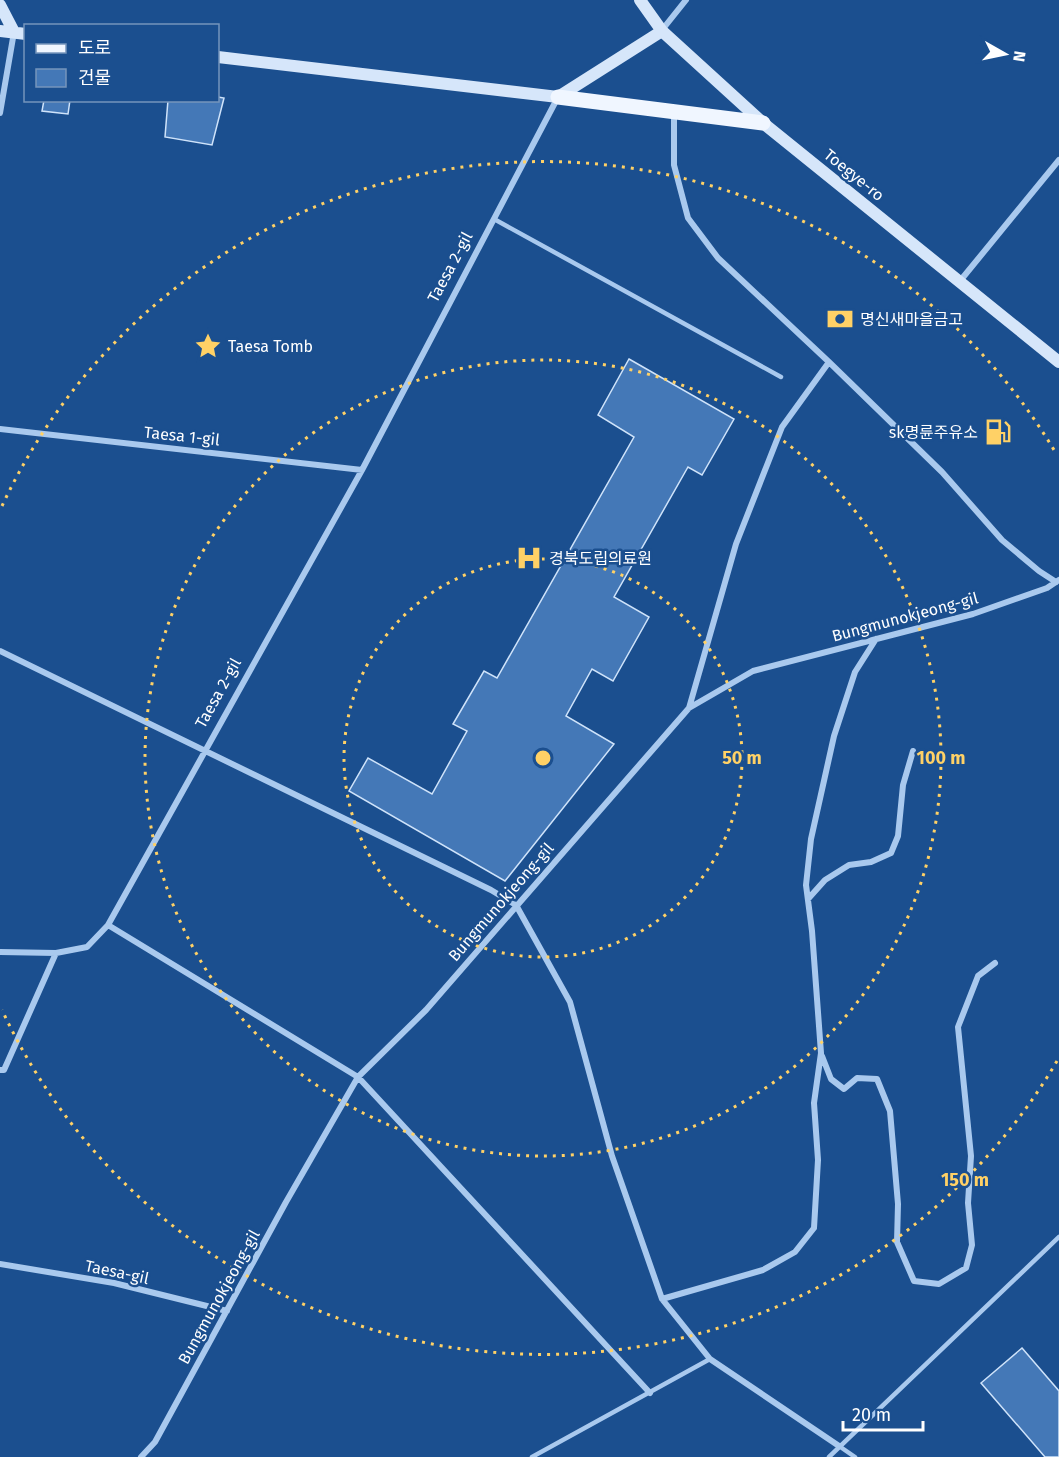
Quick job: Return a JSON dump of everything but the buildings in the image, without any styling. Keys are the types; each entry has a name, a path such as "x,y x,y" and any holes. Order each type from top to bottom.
{"main road":[{"path":"558,97 763,123"}],"street":[{"name":"Toegye-ro","path":"640,0 662,31 763,123 1059,362"},
{"path":"219,57 558,97 662,31 686,0"},
{"path":"0,5 20,33 0,112"},
{"path":"0,31 20,33"},
{"name":"Taesa 2-gil","path":"0,952 57,953 87,947 108,925 362,470 558,97"},
{"path":"674,112 674,165 688,218 718,258 942,472 1002,540 1039,571 1058,581"},
{"path":"960,281 1059,160"},
{"path":"689,708 736,544 782,427 829,362"},
{"name":"Taesa 1-gil","path":"0,429 362,470"},
{"name":"Bungmunokjeong-gil","path":"141,1457 155,1442 286,1202 358,1077 426,1010 689,708 753,671 973,614 1047,588 1058,581"},
{"path":"662,1299 763,1270 795,1252 813,1228 818,1160 814,1103 821,1053 812,931 806,885 811,839 834,736 855,672 876,639"},
{"path":"0,651 205,751"},
{"name":"Taesa 2-gil","path":"205,751 491,890 516,905"},
{"path":"807,899 825,880 849,865 872,862 891,853 898,836 903,785 913,751"},
{"path":"516,905 570,1002 612,1156 662,1299 710,1359 839,1446"},
{"path":"108,925 358,1077 650,1393"},
{"path":"0,1070 4,1070 57,953"},
{"path":"821,1053 831,1079 844,1089 857,1078 877,1079 890,1111 898,1204 897,1242 914,1281 939,1284 966,1268 972,1245 968,1203 971,1156 958,1027 978,976 995,963"},
{"name":"Taesa-gil","path":"0,1264 114,1283 227,1311"}],"lane":[{"path":"494,219 781,377"},
{"path":"829,1457 1059,1237"},
{"path":"532,1457 710,1359"},
{"path":"839,1446 855,1457"}],"place":[{"name":"명신새마을금고","path":"840,319"},
{"name":"Taesa Tomb","path":"208,346"},
{"name":"sk명륜주유소","path":"998,432"},
{"name":"경북도립의료원","path":"529,558"}]}
